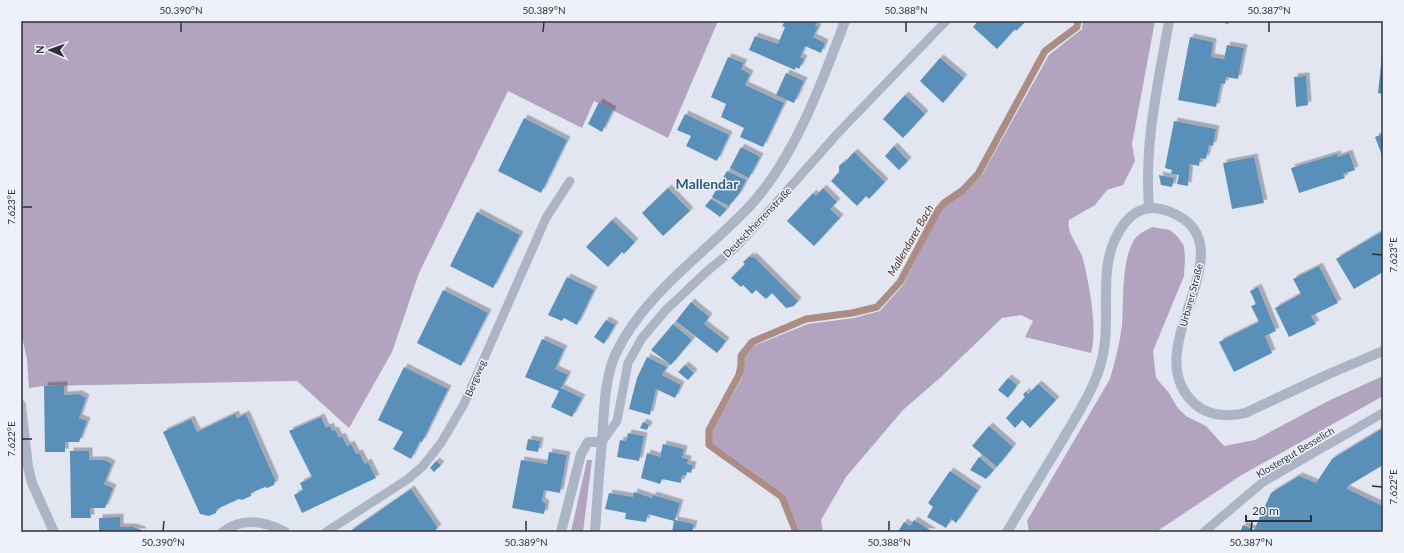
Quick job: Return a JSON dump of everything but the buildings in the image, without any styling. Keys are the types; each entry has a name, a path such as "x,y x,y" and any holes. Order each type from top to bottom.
{"street":[{"name":"Deutschherrenstraße","path":"595,532 605,396 615,356 633,326 666,285 749,207 787,155 823,78 845,21"},
{"path":"1006,532 1080,409 1093,383 1102,359 1105,341 1106,280 1109,260 1115,240 1130,217 1138,211 1149,208 1147,177 1149,135 1169,21"},
{"name":"Urbarer Straße","path":"1149,208 1170,211 1191,225 1199,236 1202,250 1199,268 1179,337 1176,357 1176,372 1181,386 1188,399 1198,407 1223,415 1234,416 1245,413 1331,372 1383,351"},
{"path":"21,405 28,467 32,483 54,532"},
{"path":"561,532 581,454 588,442 602,442"},
{"path":"223,532 239,524 258,522 272,525 285,532"}],"lane":[{"name":"Deutschherrenstraße","path":"602,442 617,421 628,363 642,338 665,311 705,272 735,248 838,133 946,21"},
{"name":"Bergweg","path":"326,532 408,479 423,466 441,443 464,404 546,218 570,181"},
{"name":"Klostergut Besselich","path":"1204,532 1263,482 1383,413"}],"shaded area":[{"path":"21,21 718,21 668,138 594,101 582,128 508,91 419,273 392,352 349,428 297,381 44,386 29,388 27,359 21,333"},
{"path":"1083,21 1155,21 1132,144 1135,161 1123,185 1107,190 1095,205 1069,220 1069,230 1083,259 1090,293 1094,332 1091,353 1025,337 1033,321 1021,315 1002,318 941,377 903,410 846,477 821,520 823,532 800,532 784,494 712,443 712,431 742,378 744,355 753,346 808,324 854,318 880,311 903,285 940,212 946,204 966,192 982,175 1049,55 1082,29"},
{"path":"1152,227 1170,230 1178,237 1184,246 1185,258 1184,276 1153,351 1156,378 1169,393 1177,407 1186,416 1206,426 1224,446 1255,440 1328,401 1383,376 1383,396 1240,476 1156,532 1029,532 1027,521 1110,379 1122,325 1126,261 1133,242 1141,233"},
{"path":"587,460 592,460 583,532 571,532"}],"waterway":[{"name":"Mallendarer Bach","path":"796,532 782,497 709,445 709,430 739,375 741,356 752,342 806,319 852,313 877,307 900,282 938,210 944,203 963,190 978,174 1045,51 1077,27 1078,21"}],"district":[{"name":"Mallendar","path":"707,183"}]}
